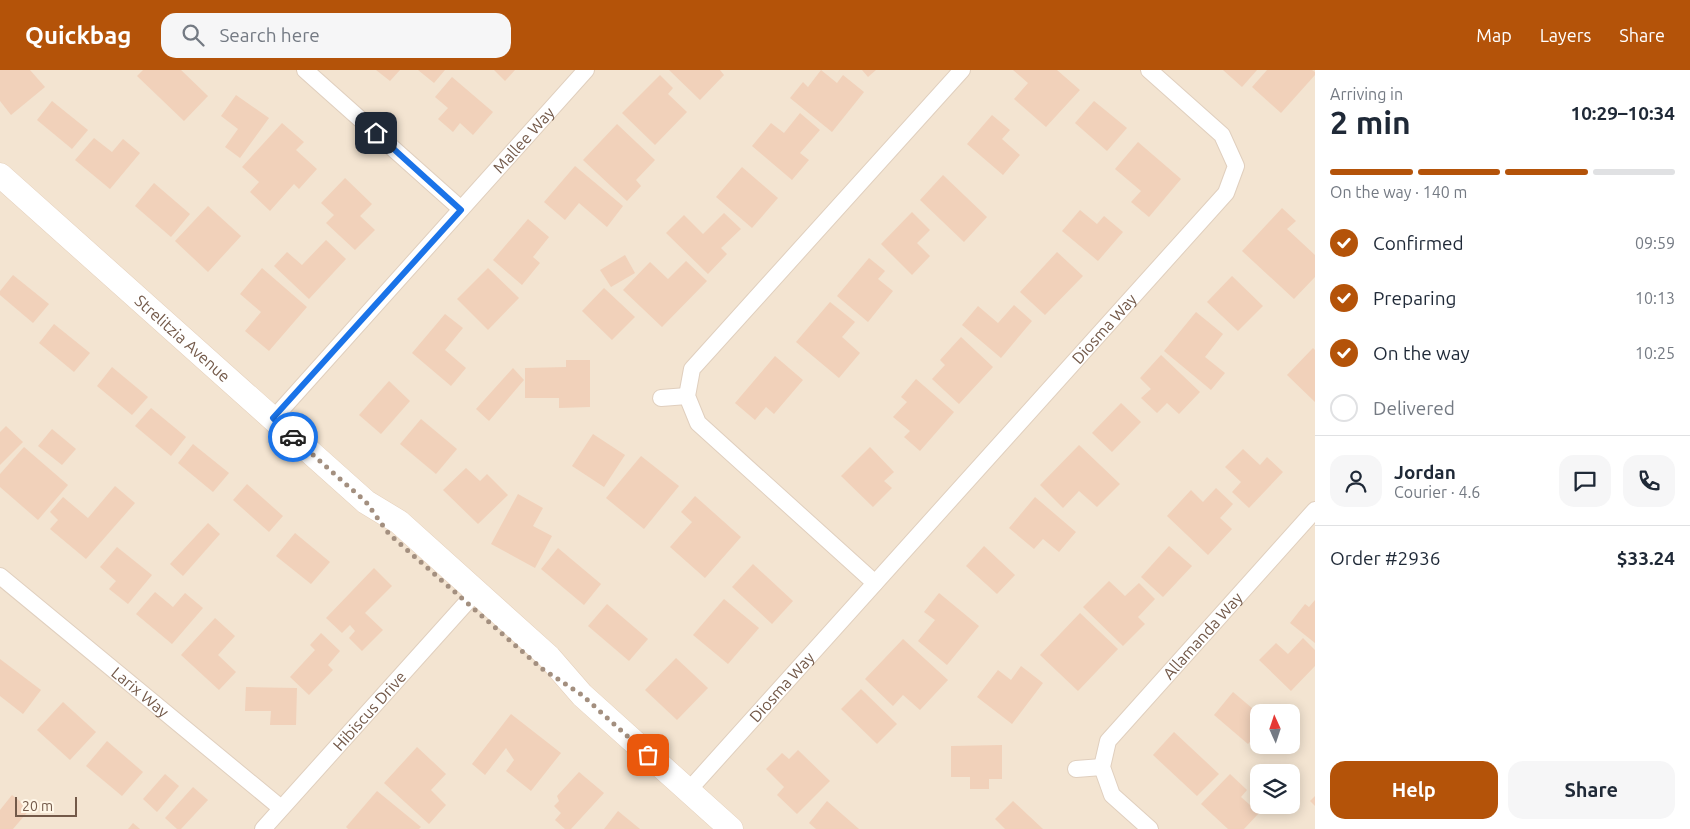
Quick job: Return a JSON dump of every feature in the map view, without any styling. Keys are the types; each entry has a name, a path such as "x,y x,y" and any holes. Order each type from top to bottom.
{"street":[{"path":"305,70 461,210"},
{"name":"Mallee Way","path":"273,418 586,70"},
{"path":"875,583 698,423 687,396 692,369 962,70"},
{"name":"Diosma Way","path":"688,791 1226,193 1236,166 1222,135 1149,70"},
{"name":"Strelitzia Avenue","path":"0,175 366,502 399,522 472,597 549,657 582,695 731,829"},
{"path":"661,398 687,396"},
{"name":"Allamanda Way","path":"1102,767 1108,741 1315,510"},
{"name":"Larix Way","path":"0,576 281,808"},
{"name":"Hibiscus Drive","path":"263,829 472,597"},
{"path":"1076,769 1102,767 1112,795 1150,829"}],"shaded area":[{"path":"0,70 1315,70 1315,829 0,829"}],"building":[{"path":"0,70 30,70 45,87 11,115 0,101"},
{"path":"143,70 181,70 208,96 184,121 137,76"},
{"path":"376,70 400,70 390,81"},
{"path":"418,70 445,70 434,83"},
{"path":"494,70 515,70 505,81"},
{"path":"669,70 720,70 724,75 700,100"},
{"path":"821,70 837,83 843,75 864,92 832,132 790,98 803,82 808,87"},
{"path":"862,70 876,70 868,77"},
{"path":"1013,70 1057,70 1080,90 1046,127 1014,99 1028,83"},
{"path":"1223,70 1257,70 1242,87"},
{"path":"1267,70 1312,70 1315,72 1315,75 1281,113 1252,87"},
{"path":"660,75 673,88 668,94 687,112 655,145 622,113"},
{"path":"452,77 493,112 473,135 460,123 453,132 438,119 448,108 435,97"},
{"path":"236,95 269,118 240,158 225,147 238,129 221,116"},
{"path":"52,101 88,130 72,149 37,120"},
{"path":"1094,101 1127,128 1107,151 1075,123"},
{"path":"800,113 820,130 800,153 809,160 792,180 752,146 771,123 784,133"},
{"path":"992,115 1010,130 1002,139 1020,155 1003,175 967,144"},
{"path":"282,123 304,142 296,150 317,169 299,189 294,184 270,211 250,192 259,182 242,167"},
{"path":"617,124 655,160 636,180 641,186 627,201 583,160"},
{"path":"94,138 112,152 123,139 140,153 110,189 75,160"},
{"path":"1138,142 1181,179 1149,217 1131,202 1141,191 1115,169"},
{"path":"575,166 623,206 607,227 579,203 565,220 544,202"},
{"path":"742,167 778,198 752,228 716,197"},
{"path":"943,175 987,217 964,242 920,200"},
{"path":"345,178 372,204 360,216 375,230 355,250 326,223 334,215 321,203"},
{"path":"154,183 190,214 171,237 135,206"},
{"path":"208,206 241,236 208,272 175,241"},
{"path":"1282,208 1296,221 1287,229 1315,255 1315,277 1294,299 1242,251"},
{"path":"1080,210 1097,224 1104,216 1123,232 1098,261 1062,231"},
{"path":"912,212 930,230 917,243 930,256 912,275 881,244"},
{"path":"724,213 741,229 721,248 727,254 708,274 666,233 684,215 703,234"},
{"path":"528,219 549,237 533,257 540,263 522,285 493,260"},
{"path":"326,240 346,259 309,299 274,266 287,252 302,265"},
{"path":"1057,252 1083,276 1045,315 1020,292"},
{"path":"625,255 635,273 611,287 600,270"},
{"path":"869,258 885,271 878,279 893,291 868,322 837,296"},
{"path":"686,261 707,281 662,327 623,290 650,262 668,279"},
{"path":"262,268 307,307 269,351 245,331 261,312 240,294"},
{"path":"488,268 519,298 488,330 457,299"},
{"path":"13,275 49,304 33,323 0,295 0,291"},
{"path":"1232,276 1263,306 1238,331 1207,302"},
{"path":"604,288 635,317 612,340 582,311"},
{"path":"830,302 855,322 842,337 860,353 839,378 796,342"},
{"path":"1014,305 1032,321 1001,358 962,325 978,306 998,323"},
{"path":"1196,312 1223,334 1205,357 1225,373 1211,390 1164,351"},
{"path":"445,314 463,328 445,350 466,368 451,386 412,353"},
{"path":"54,324 90,353 74,372 39,343"},
{"path":"961,337 993,367 959,404 932,379 945,365 940,360"},
{"path":"1313,348 1315,350 1315,402 1287,375"},
{"path":"1161,355 1200,392 1179,414 1167,403 1157,413 1141,398 1151,389 1140,378"},
{"path":"775,356 803,380 774,414 766,407 755,420 735,403"},
{"path":"566,360 590,360 590,407 559,408 559,398 525,398 525,368 566,367"},
{"path":"112,367 148,397 132,415 97,386"},
{"path":"513,368 524,380 489,421 476,409"},
{"path":"916,379 954,412 920,451 904,437 910,431 893,417 907,402 901,397"},
{"path":"389,381 410,401 381,434 359,415"},
{"path":"1121,403 1141,422 1112,452 1092,433"},
{"path":"151,408 186,437 171,456 135,426"},
{"path":"421,419 457,449 436,474 400,444"},
{"path":"6,426 23,442 0,465 0,432"},
{"path":"52,429 76,449 62,465 38,446"},
{"path":"593,434 625,455 604,487 572,466"},
{"path":"193,444 229,473 213,492 178,463"},
{"path":"1079,445 1120,484 1097,507 1079,491 1063,508 1040,485"},
{"path":"24,447 68,485 38,520 0,487 0,474"},
{"path":"870,447 894,472 884,481 892,488 873,507 841,476"},
{"path":"1243,449 1260,465 1267,457 1283,472 1249,508 1232,492 1241,482 1225,467"},
{"path":"641,456 679,486 644,529 606,498"},
{"path":"466,468 480,481 487,474 508,495 478,524 443,490"},
{"path":"247,484 283,516 269,532 233,500"},
{"path":"115,486 135,503 86,559 50,529 58,520 50,512 63,497 88,518"},
{"path":"1216,488 1233,504 1220,518 1232,529 1208,555 1167,516 1191,490 1203,502"},
{"path":"518,494 543,508 533,526 552,536 535,568 491,544"},
{"path":"695,496 741,537 705,578 670,547 692,522 681,512"},
{"path":"1035,497 1076,532 1059,552 1043,539 1034,549 1009,528"},
{"path":"208,523 220,534 183,576 170,564"},
{"path":"295,533 330,562 311,584 276,556"},
{"path":"984,546 1015,575 997,594 966,566"},
{"path":"1169,546 1192,566 1163,597 1141,577"},
{"path":"117,547 152,575 128,604 109,589 116,581 100,567"},
{"path":"558,548 601,584 584,605 541,569"},
{"path":"753,564 793,601 772,624 732,587"},
{"path":"374,568 392,586 365,613 383,630 362,651 349,638 355,631 350,625 342,633 326,618"},
{"path":"1109,581 1125,596 1139,583 1155,599 1138,617 1145,624 1123,646 1083,607"},
{"path":"155,592 173,607 185,593 203,608 172,644 136,614"},
{"path":"939,593 979,626 947,665 918,641 935,620 924,612"},
{"path":"724,599 759,628 728,664 693,635"},
{"path":"1315,600 1315,643 1290,623 1305,604 1309,607"},
{"path":"607,604 648,639 629,661 588,626"},
{"path":"1080,613 1118,649 1078,691 1040,655"},
{"path":"215,618 235,636 218,655 236,672 219,690 181,655"},
{"path":"321,633 340,651 328,665 333,670 309,695 290,677 315,650 310,645"},
{"path":"1303,638 1315,650 1315,666 1291,691 1259,660 1276,643 1288,654"},
{"path":"903,639 948,680 920,710 903,695 893,706 865,679"},
{"path":"676,658 708,688 677,720 645,690"},
{"path":"0,659 41,690 23,714 0,696"},
{"path":"1021,666 1043,683 1012,724 977,697 998,670 1011,680"},
{"path":"246,687 297,688 296,725 270,725 271,711 245,711"},
{"path":"861,689 897,724 877,744 841,709"},
{"path":"1233,692 1250,706 1250,742 1248,744 1214,715"},
{"path":"63,702 96,732 70,760 37,730"},
{"path":"511,714 561,753 531,791 506,771 514,760 506,748 485,775 472,764"},
{"path":"1174,732 1219,774 1197,796 1153,755"},
{"path":"107,741 143,772 122,796 86,766"},
{"path":"1002,745 1002,779 989,779 989,789 970,789 970,777 951,777 951,746"},
{"path":"417,747 446,774 431,790 446,805 429,824 384,783"},
{"path":"798,750 830,781 797,814 777,795 784,787 766,769 782,753 789,759"},
{"path":"579,772 604,793 571,829 565,829 555,820 561,813 554,806 559,801 557,796"},
{"path":"165,774 179,786 157,812 143,799"},
{"path":"1230,774 1247,790 1241,797 1250,805 1250,814 1258,814 1244,829 1228,829 1201,804"},
{"path":"193,787 208,800 181,829 177,829 165,818"},
{"path":"377,791 421,827 419,829 348,829 346,827"},
{"path":"12,795 30,809 13,829 0,829 0,810"},
{"path":"1315,796 1315,806 1310,801"},
{"path":"827,801 859,829 816,829 809,823"},
{"path":"1013,801 1043,829 1005,829 995,819"},
{"path":"618,811 640,829 604,829"},
{"path":"133,823 140,829 128,829"}],"way so far":[{"path":"293,437 366,502 389,534 541,668 582,695 648,755"}],"route":[{"path":"293,437 273,418 461,210 376,133"}]}
